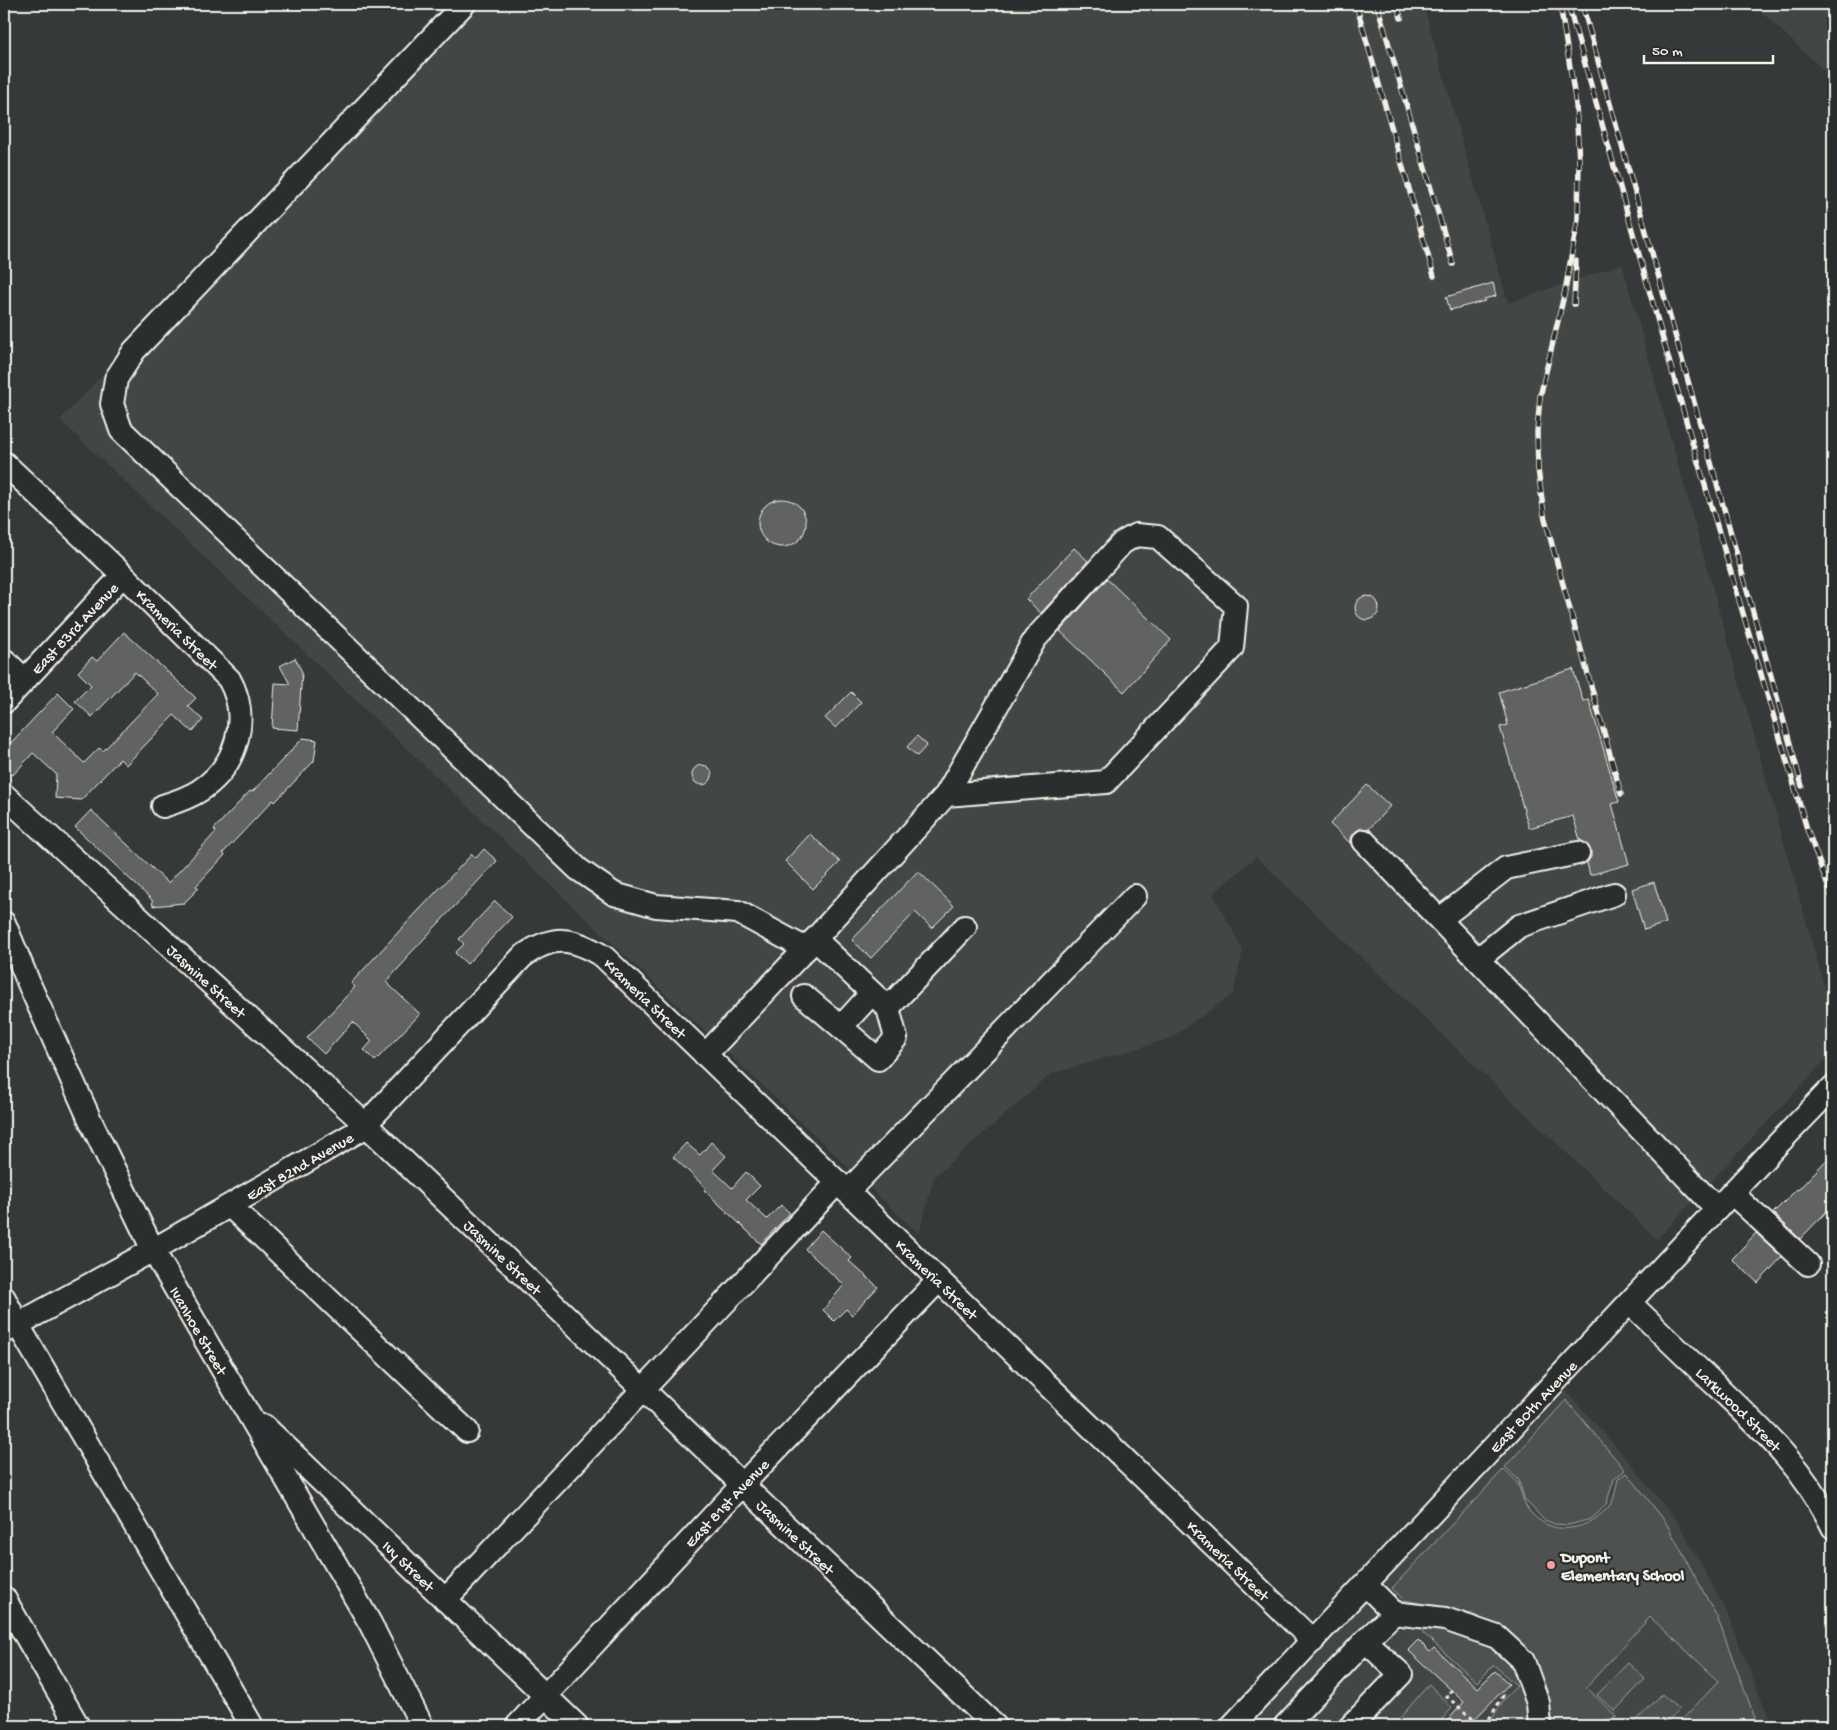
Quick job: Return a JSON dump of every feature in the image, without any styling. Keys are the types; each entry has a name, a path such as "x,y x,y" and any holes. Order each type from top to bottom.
{"street":[{"path":"464,4 134,351 116,379 112,404 121,430 578,869 614,894 656,906 738,912 811,944 880,1000 896,1038 878,1059 804,996"},
{"name":"Krameria Street","path":"4,463 123,575 229,679 234,688 239,705 240,726 232,755 222,771 200,791 182,800 163,806"},
{"path":"705,1055 811,944 946,795 1036,640 1122,543 1136,535 1158,537 1236,606 1232,648 1106,782 946,795"},
{"name":"East 83rd Avenue","path":"4,702 123,575"},
{"path":"4,660 25,680"},
{"name":"Jasmine Street","path":"4,795 366,1125 994,1726"},
{"path":"1364,841 1717,1209"},
{"path":"1440,919 1506,868 1578,853"},
{"path":"1478,959 1519,926 1614,894"},
{"path":"445,1600 642,1390 842,1187 1134,896"},
{"name":"Ivanhoe Street","path":"4,923 91,1122 152,1250 370,1623 422,1726"},
{"path":"841,1027 880,1000 965,927"},
{"name":"Krameria Street","path":"550,942 575,942 586,946 604,957 1313,1641"},
{"name":"East 82nd Avenue","path":"11,1329 230,1206 366,1125 522,957 536,947 550,942"},
{"name":"East 80th Avenue","path":"1233,1726 1833,1087"},
{"path":"1732,1193 1808,1264"},
{"path":"230,1206 467,1431"},
{"name":"East 81st Avenue","path":"517,1726 938,1280"},
{"path":"4,1298 11,1329 252,1726"},
{"name":"Larkwood Street","path":"1630,1303 1786,1455 1824,1508 1833,1527"},
{"name":"Ivy Street","path":"241,1404 577,1726"},
{"path":"1366,1585 1394,1613 1445,1619 1497,1637 1523,1662 1538,1703 1540,1726"},
{"path":"4,1598 78,1726"},
{"path":"1285,1726 1394,1613"},
{"path":"1350,1726 1401,1674 1366,1641"}],"path":[{"path":"1452,1690 1446,1696 1483,1726 1503,1696 1500,1693"}],"shaded area":[{"path":"453,4 1423,4 1508,303 1622,264 1833,1018 1833,1052 1657,1239 1256,857 1213,894 1243,950 1233,994 1169,1039 1051,1074 934,1177 919,1234 60,420"},
{"path":"1753,4 1833,4 1833,79"},
{"name":"Dupont Elementary School","path":"1566,1391 1626,1458 1679,1524 1724,1606 1772,1726 1246,1726"},
{"path":"1566,1400 1625,1470 1614,1479 1606,1504 1598,1513 1591,1519 1569,1525 1554,1524 1543,1519 1525,1500 1518,1479 1505,1467"},
{"path":"1504,1469 1514,1479 1526,1506 1532,1514 1541,1522 1562,1528 1583,1525 1602,1514 1612,1502 1618,1479 1627,1473 1665,1521 1717,1617 1758,1726 1676,1726 1719,1681 1650,1617 1586,1687 1617,1717 1587,1726 1547,1726 1546,1695 1539,1671 1533,1656 1513,1635 1472,1614 1404,1600 1392,1588"},
{"path":"1427,1627 1475,1640 1490,1647 1502,1656 1513,1667 1521,1681 1527,1702 1528,1726 1488,1726 1504,1699 1517,1686 1494,1665 1477,1682 1422,1632"},
{"path":"1628,1663 1645,1679 1615,1711 1597,1695"},
{"path":"1429,1684 1452,1708 1436,1726 1393,1726"},
{"path":"1662,1694 1679,1710 1664,1726 1631,1726"}],"building":[{"path":"1493,283 1496,296 1484,299 1485,301 1450,310 1446,297"},
{"path":"782,499 791,501 799,506 804,514 806,523 804,532 799,540 791,545 782,547 773,545 765,540 760,532 758,523 760,514 765,506 773,501"},
{"path":"1074,548 1088,561 1041,613 1026,599"},
{"path":"1107,579 1171,640 1124,692 1060,631"},
{"path":"1367,596 1375,600 1379,608 1375,616 1367,620 1359,616 1355,608 1359,600"},
{"path":"124,632 196,698 188,706 203,720 192,732 174,715 126,765 120,759 81,800 55,798 56,774 33,753 13,775 4,766 4,750 58,693 74,709 52,732 84,763 99,748 103,751 158,694 135,672 92,717 75,701 91,685 78,672 92,657 97,661"},
{"path":"295,658 302,672 298,730 272,728 275,683 290,684 280,666"},
{"path":"1573,669 1583,701 1589,700 1619,802 1612,804 1629,864 1590,875 1587,863 1591,857 1591,850 1587,844 1580,840 1573,816 1529,828 1500,727 1508,725 1499,692"},
{"path":"851,692 861,702 836,728 825,718"},
{"path":"917,736 927,745 917,756 907,747"},
{"path":"303,738 317,740 314,761 275,802 273,800 223,853 225,855 196,886 199,888 184,903 153,906 152,900 75,827 91,810 168,883 216,832 214,829"},
{"path":"702,765 709,768 712,775 709,782 702,785 695,782 692,775 695,768"},
{"path":"1367,785 1390,806 1369,829 1361,828 1355,832 1351,838 1351,844 1330,824"},
{"path":"810,834 840,862 813,889 785,861"},
{"path":"484,849 497,861 386,982 420,1014 375,1061 364,1050 372,1041 353,1022 324,1054 307,1038 355,987 351,983 403,927 472,854 476,858"},
{"path":"918,871 954,906 932,928 915,912 871,958 852,940"},
{"path":"1654,882 1666,923 1644,930 1632,889"},
{"path":"495,901 512,917 467,964 455,953 464,944 459,939"},
{"path":"711,1142 726,1156 713,1170 732,1188 746,1172 760,1186 746,1200 767,1219 781,1205 790,1213 761,1244 704,1190 706,1188 673,1157 686,1143 700,1155"},
{"path":"1833,1153 1833,1205 1800,1239 1773,1213"},
{"path":"821,1230 852,1258 849,1261 878,1287 852,1315 846,1309 834,1321 823,1310 844,1285 805,1249"},
{"path":"1756,1233 1782,1257 1758,1283 1732,1259"},
{"path":"1418,1640 1430,1652 1434,1648 1478,1688 1495,1671 1509,1684 1468,1726 1443,1726 1464,1702 1408,1650"}],"railway":[{"path":"1356,4 1434,276"},
{"path":"1377,4 1453,264"},
{"path":"1397,4 1401,18"},
{"path":"1560,4 1576,105 1579,162 1578,219 1565,291 1540,397 1537,432 1538,469 1544,515 1621,794"},
{"path":"1568,4 1691,438 1807,829 1833,900"},
{"path":"1582,4 1802,786"},
{"path":"1574,304 1576,261"}],"place":[{"name":"Dupont Elementary School","path":"1551,1565"}]}
